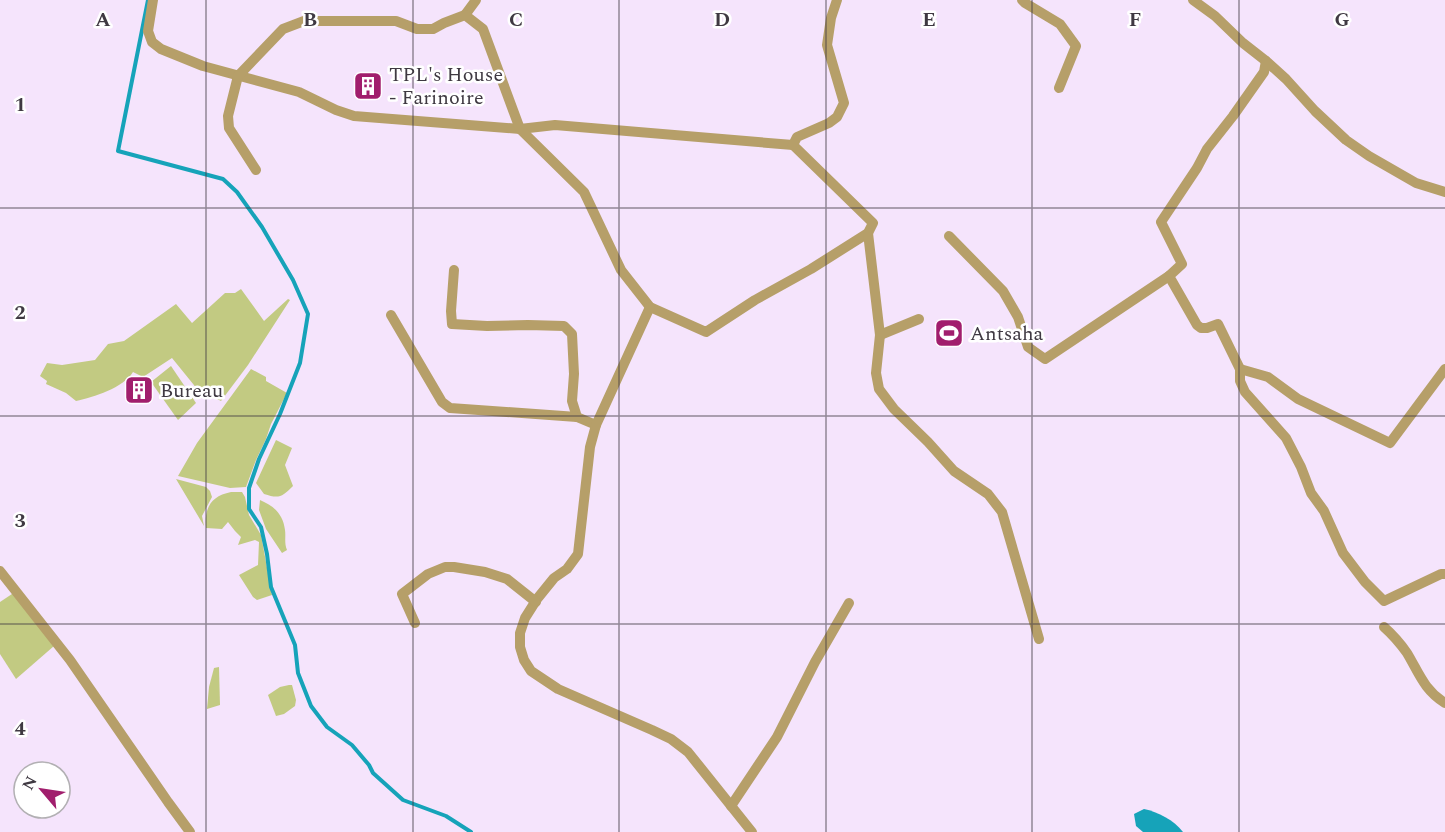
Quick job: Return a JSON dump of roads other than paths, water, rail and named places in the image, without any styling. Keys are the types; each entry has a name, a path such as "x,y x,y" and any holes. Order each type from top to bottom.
{"street":[{"path":"153,0 148,31 152,42 161,49 203,66 299,92 354,116 520,129 555,125 793,145 873,223 868,233 706,332 650,306 621,270 584,192 520,129 483,29 465,15"},
{"path":"256,170 229,128 228,116 238,76 283,29 304,21 396,21 417,29 433,29 465,15 476,0"},
{"path":"793,145 796,137 829,123 837,117 844,103 827,45 831,18 837,0"},
{"path":"1022,0 1060,24 1076,46 1059,88"},
{"path":"1193,0 1215,16 1286,79 1346,140 1416,183 1445,192"},
{"path":"949,236 1004,291 1018,317 1028,347 1044,359 1169,276 1182,264 1161,222 1207,149 1264,72 1266,61"},
{"path":"868,233 880,335 876,373 879,389 894,409 954,471 988,494 1002,512 1039,639"},
{"path":"454,270 452,324 564,326 572,334 573,401 577,417"},
{"path":"1169,276 1197,326 1207,328 1218,324 1240,369 1240,381 1245,392 1286,438 1311,493 1324,511 1343,553 1365,582 1384,601 1445,574"},
{"path":"650,306 596,425 590,447 578,554 567,569 554,578 525,618 520,633 520,647 531,671 558,689 652,730 688,752 752,832"},
{"path":"391,315 446,406 577,417 596,425"},
{"path":"880,335 919,319"},
{"path":"1240,369 1268,377 1298,399 1390,443 1445,369"},
{"path":"415,623 402,594 428,574 445,567 500,576 536,602"},
{"path":"0,571 70,660 190,832"},
{"path":"731,806 777,737 849,603"},
{"path":"1384,627 1398,640 1420,678 1435,697 1445,703"}],"water":[{"name":"Antsaha","path":"950,321 955,323 960,340 948,347 944,345 937,331 938,326"},
{"path":"1144,809 1165,817 1183,832 1143,832 1136,826 1134,814"}],"waterway":[{"path":"148,0 118,151 223,179 237,192 262,227 293,280 308,314 300,363 249,488 249,509 261,527 271,587 295,645 298,673 311,706 327,727 352,745 373,773 403,800 446,816 471,832"}],"place":[{"name":"TPL's House - Farinoire","path":"368,86"},
{"name":"Antsaha","path":"949,333"},
{"name":"Bureau","path":"139,390"}]}
